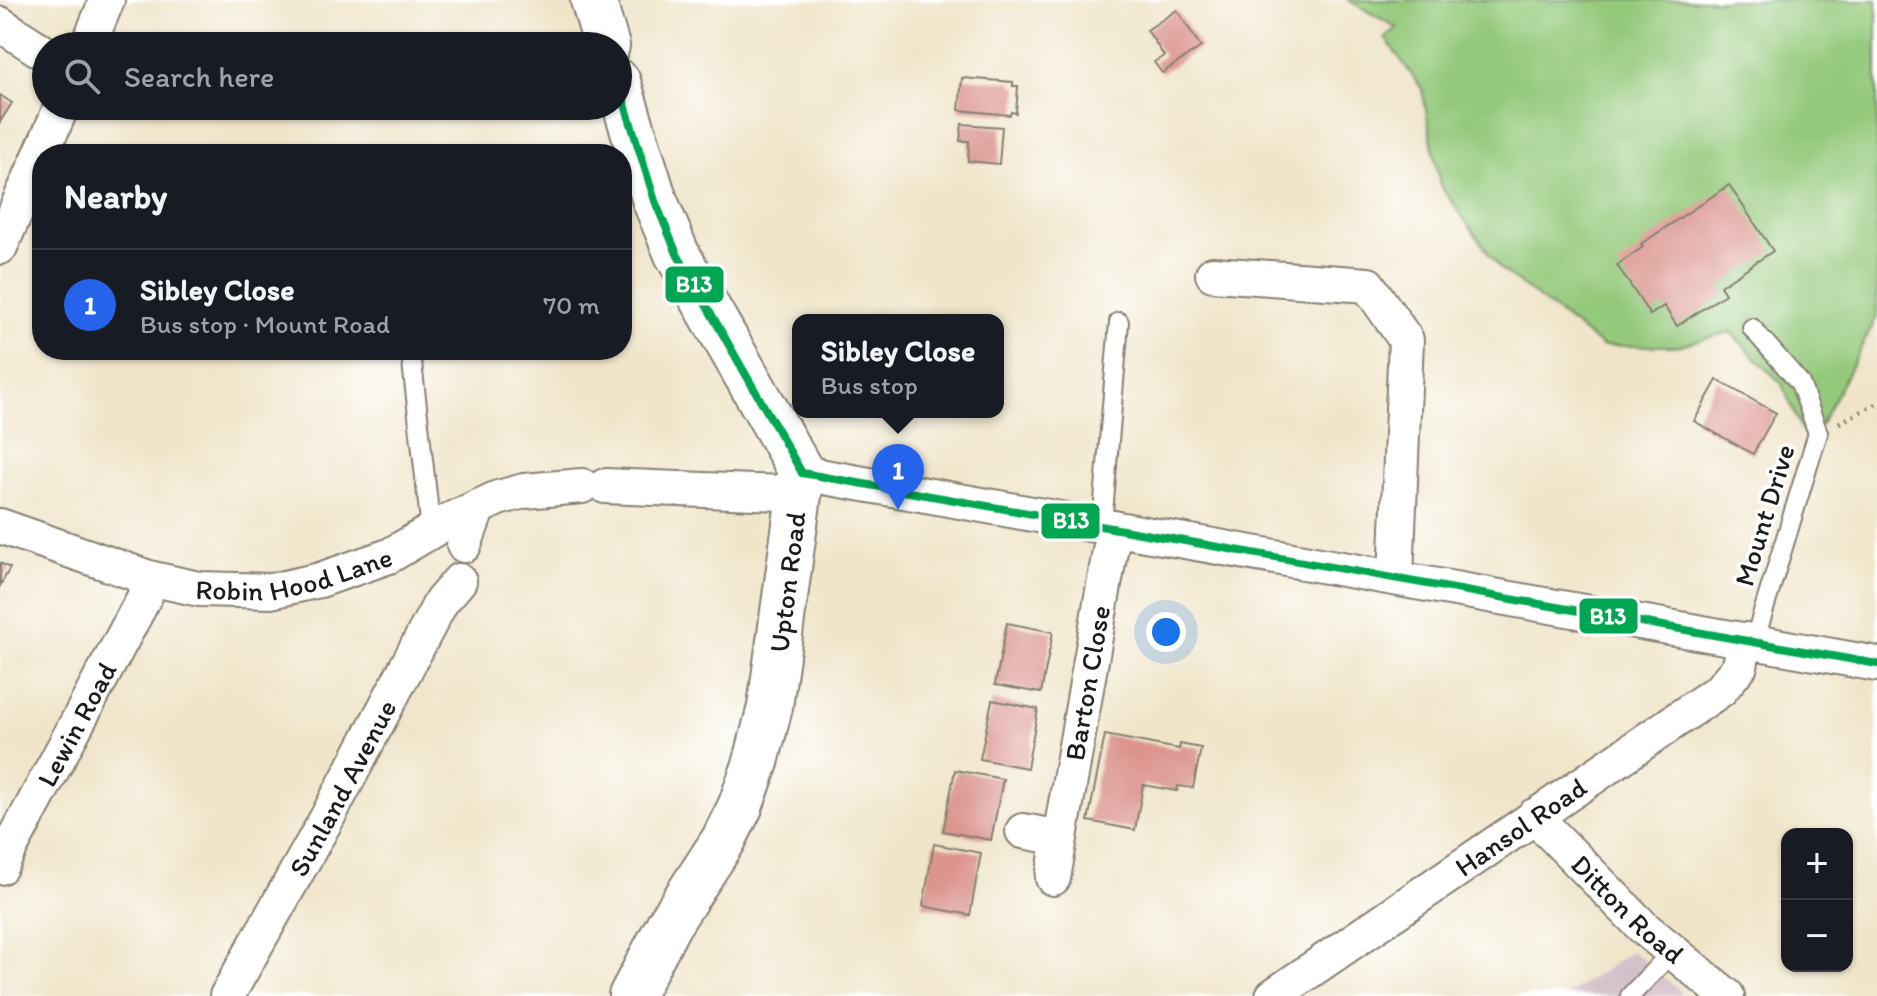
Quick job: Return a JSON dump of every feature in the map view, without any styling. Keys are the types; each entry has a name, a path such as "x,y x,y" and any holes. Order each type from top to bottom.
{"street":[{"path":"94,32 107,0"},
{"path":"593,0 603,32"},
{"path":"0,24 32,45"},
{"path":"45,144 56,120"},
{"name":"Upton Road","path":"630,120 655,201 677,254 802,473 770,707 756,762 740,807 723,841 669,924 631,996"},
{"path":"0,247 32,174"},
{"path":"1213,274 1368,285 1406,340 1396,577"},
{"path":"802,473 1877,664"},
{"name":"Robin Hood Lane","path":"0,526 149,578 199,589 271,591 320,580 389,556 431,530 478,507 524,491 594,486 782,493 802,473"},
{"path":"464,545 478,507"},
{"name":"Barton Close","path":"1053,878 1108,526"},
{"name":"Lewin Road","path":"0,867 145,596 149,578"},
{"name":"Sunland Avenue","path":"227,996 327,818 441,602 459,581"},
{"name":"Hansol Road","path":"1273,996 1728,683 1740,666 1750,641"},
{"name":"Ditton Road","path":"1534,816 1644,928 1727,996"},
{"path":"1023,831 1060,838"}],"lane":[{"path":"1108,526 1119,322"},
{"name":"Mount Drive","path":"1750,641 1818,433 1800,383 1752,328"},
{"path":"412,360 431,530"},
{"path":"1630,996 1673,951"}],"path":[{"path":"1818,433 1877,403"}],"shaded area":[{"path":"1632,951 1681,992 1678,996 1566,996"}],"green space":[{"path":"1348,0 1877,0 1877,317 1821,424 1803,433 1782,384 1730,332 1677,346 1602,346 1499,268 1440,185 1422,89 1385,38 1397,28"}],"building":[{"path":"1177,10 1201,47 1162,73 1154,62 1164,56 1147,30"},
{"path":"962,78 1013,82 1013,86 1018,86 1016,113 959,110"},
{"path":"0,95 12,103 0,122"},
{"path":"962,124 1002,127 999,164 968,161 969,141 960,141"},
{"path":"1729,185 1773,251 1720,286 1725,294 1677,326 1664,306 1650,315 1617,265 1643,247 1641,244"},
{"path":"1717,380 1776,413 1753,454 1694,421"},
{"path":"0,563 10,568 0,586"},
{"path":"1007,623 1053,632 1041,693 995,685"},
{"path":"992,700 1038,709 1027,768 980,759"},
{"path":"1105,735 1179,749 1180,744 1201,748 1193,788 1178,786 1177,791 1143,785 1135,830 1088,821"},
{"path":"955,770 1003,779 991,840 943,831"},
{"path":"934,844 981,853 970,915 923,906"}],"transit line":[{"name":"B13","path":"630,120 655,201 677,254 802,473"},
{"name":"B13","path":"802,473 1877,664"}],"place":[{"name":"Sibley Close","path":"898,510"}]}
